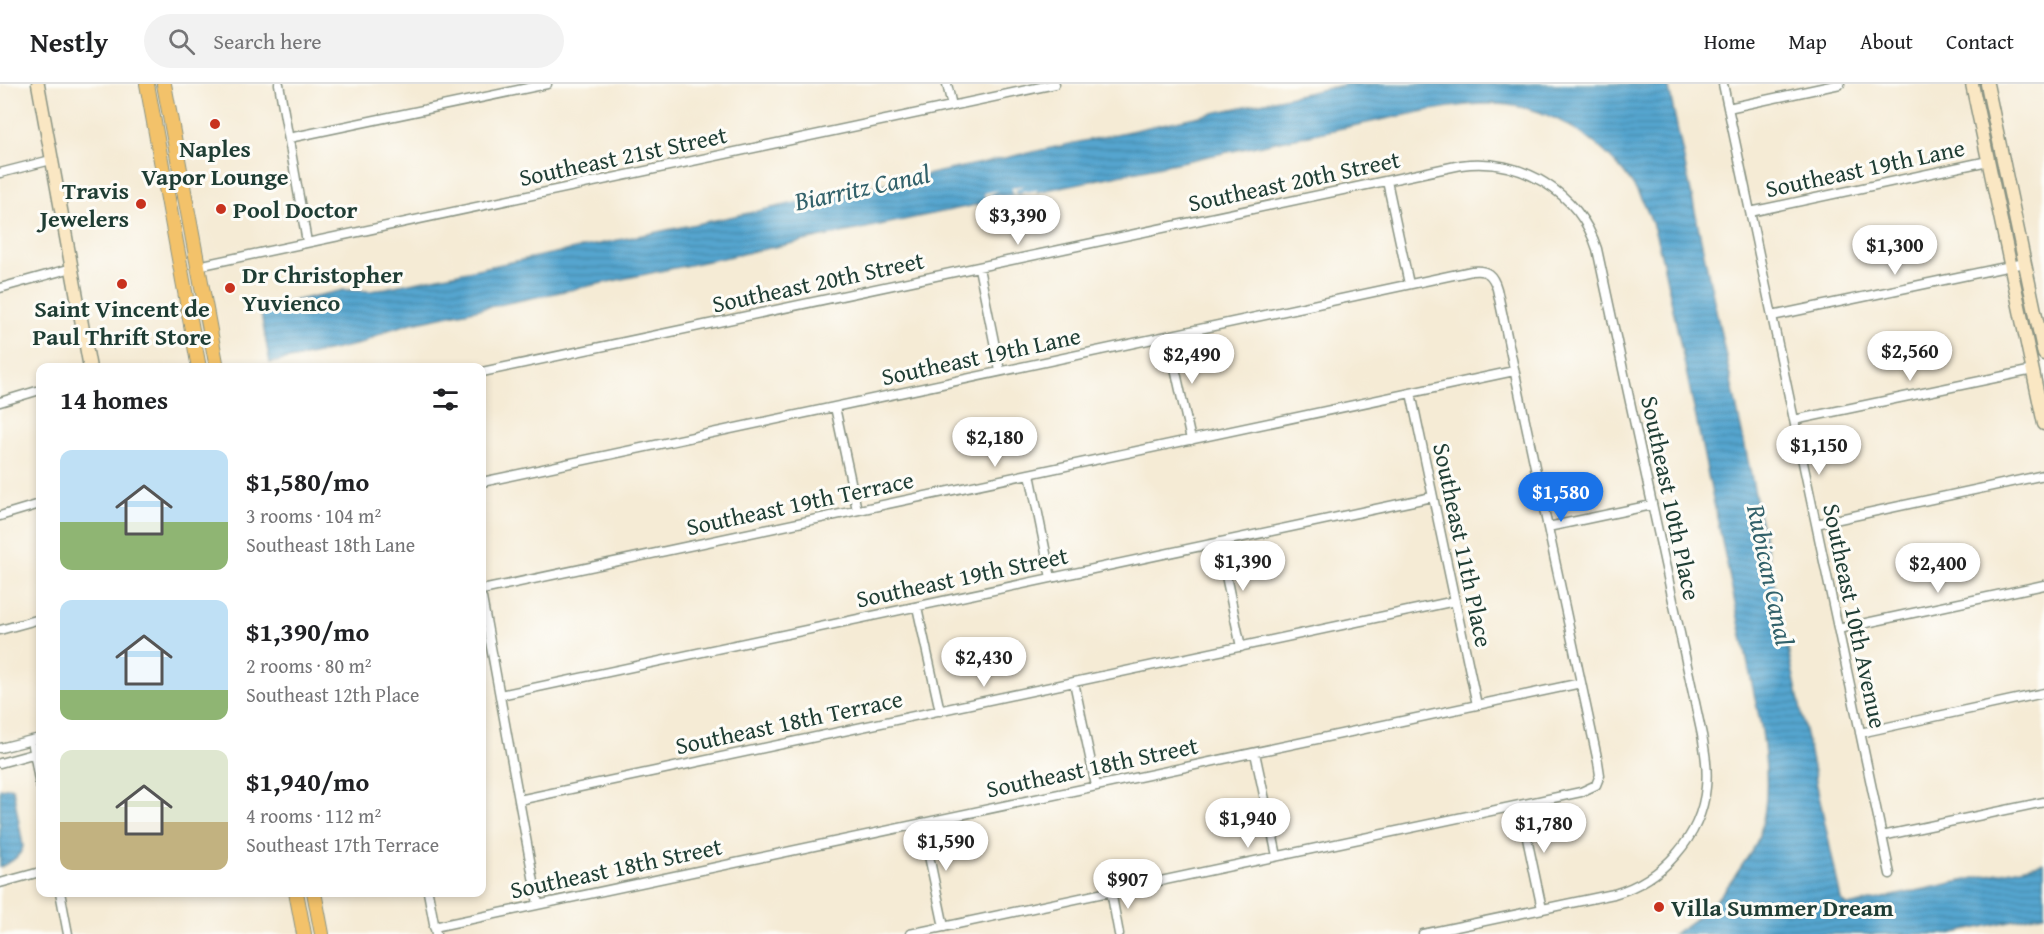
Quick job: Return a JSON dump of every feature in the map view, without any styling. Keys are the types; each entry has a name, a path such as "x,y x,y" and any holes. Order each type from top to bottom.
{"main road":[{"path":"38,84 89,363"},
{"path":"147,84 198,363"},
{"path":"157,84 168,109"},
{"path":"164,84 216,363"},
{"path":"1972,84 2044,423"},
{"path":"1987,84 2044,354"},
{"path":"165,185 176,208 186,253 190,260 198,266"},
{"path":"297,897 304,934"},
{"path":"315,897 322,934"}],"street":[{"path":"279,84 307,242"},
{"path":"289,138 547,84"},
{"path":"947,84 952,106"},
{"name":"Southeast 21st Street","path":"198,266 1055,84"},
{"name":"Southeast 10th Avenue","path":"1723,84 1890,874"},
{"path":"1728,108 1840,84"},
{"path":"0,173 51,160"},
{"name":"Southeast 19th Lane","path":"1750,212 1988,161"},
{"name":"Southeast 20th Street","path":"486,371 1461,165 1477,163 1516,169 1548,184"},
{"path":"1388,181 1409,284"},
{"name":"Southeast 10th Place","path":"1423,934 1614,894 1640,884 1671,860 1690,835 1698,820 1705,794 1705,756 1597,249 1579,214 1548,184"},
{"path":"1772,316 2025,262"},
{"path":"979,267 1000,371"},
{"path":"0,288 72,268"},
{"name":"Southeast 19th Lane","path":"486,481 1478,270 1489,273 1497,286 1515,371"},
{"path":"1168,336 1191,440"},
{"path":"1794,420 2032,370"},
{"path":"910,934 1586,791 1594,787 1598,781 1599,768 1515,371"},
{"name":"Southeast 19th Terrace","path":"486,589 1515,371"},
{"path":"0,402 36,391"},
{"name":"Southeast 11th Place","path":"1411,393 1477,705"},
{"path":"835,407 857,510"},
{"path":"1030,474 1052,578"},
{"path":"1816,524 2044,475"},
{"name":"Southeast 19th Street","path":"500,695 1432,497"},
{"path":"0,516 36,505"},
{"path":"1548,527 1652,505"},
{"path":"1219,543 1241,647"},
{"path":"1838,629 2044,585"},
{"name":"Southeast 18th Terrace","path":"519,800 1455,601"},
{"path":"917,607 940,711"},
{"path":"0,630 36,620"},
{"path":"486,620 538,904"},
{"path":"1074,682 1096,786"},
{"name":"Southeast 18th Street","path":"435,930 538,904 1581,683"},
{"path":"1860,733 2044,693"},
{"path":"0,748 36,739"},
{"path":"0,763 36,752"},
{"path":"1255,753 1277,856"},
{"path":"1882,836 2044,802"},
{"path":"1520,805 1542,909"},
{"path":"922,823 944,927"},
{"path":"0,883 36,873"},
{"path":"1111,891 1119,934"},
{"path":"61,897 68,934"},
{"path":"429,897 435,930"}],"water":[{"name":"Rubican Canal","path":"1348,84 1668,84 1841,899 1846,905 1852,905 2044,863 2044,914 1949,934 1673,934 1704,912 1721,894 1758,840 1766,797 1762,731 1669,290 1649,215 1638,193 1605,153 1585,136 1539,112 1514,106 1477,104 1395,117 412,323 388,330 360,344 270,363 260,308 344,290 371,291 735,216"},
{"path":"10,787 13,789 23,846 17,856 0,867 0,789"}],"pier":[{"path":"1024,185 1015,193 1026,190 1026,192 1037,190 1037,192 1028,197 1025,194 1000,199 1000,202 986,202 984,193 998,190 989,196 992,199 999,195 1001,197 1013,195 1012,188"}],"place":[{"name":"Naples Vapor Lounge","path":"215,124"},
{"name":"Travis Jewelers","path":"141,204"},
{"name":"Pool Doctor","path":"221,209"},
{"name":"Saint Vincent de Paul Thrift Store","path":"122,284"},
{"name":"Dr Christopher Yuvienco","path":"230,288"},
{"name":"Villa Summer Dream","path":"1659,907"}],"water label":[{"name":"Biarritz Canal","path":"862,187"}]}
